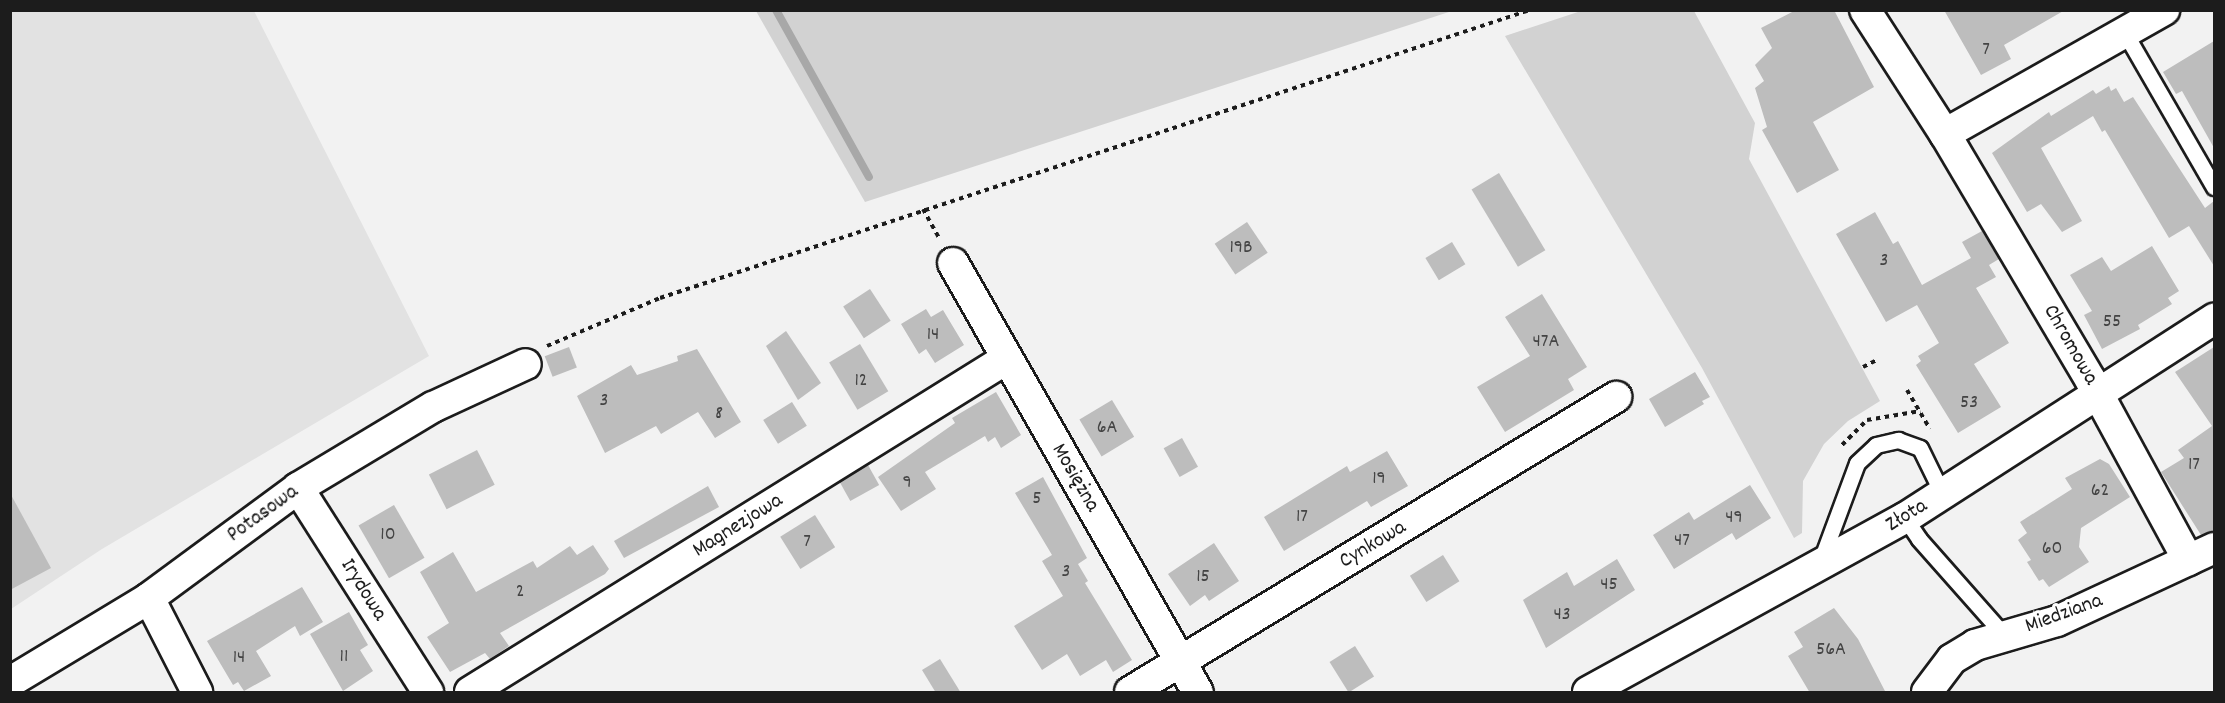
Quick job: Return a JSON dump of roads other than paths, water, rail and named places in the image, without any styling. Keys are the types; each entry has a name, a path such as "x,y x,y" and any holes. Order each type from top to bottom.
{"street":[{"name":"Chromowa","path":"1865,10 1945,134 2097,392 2201,554"},
{"path":"1945,134 2164,10"},
{"name":"Mosiężna","path":"953,263 1197,693"},
{"name":"Złota","path":"1588,693 1905,518 2097,392 2214,319"},
{"name":"Magnezjowa","path":"470,693 1006,359"},
{"name":"Potasowa","path":"10,682 149,598 298,488 433,407 526,364"},
{"name":"Cynkowa","path":"1130,693 1616,397"},
{"name":"Irydowa","path":"298,488 428,693"},
{"name":"Miedziana","path":"1927,693 1952,659 2003,634 2057,621 2201,554"},
{"path":"149,598 197,693"}],"lane":[{"path":"2125,33 2214,187"},
{"path":"1817,568 1857,464 1876,445 1898,440 1920,448 1943,495"},
{"path":"1905,518 1919,539 2003,634"}],"waterway":[{"path":"776,10 869,177"}]}
